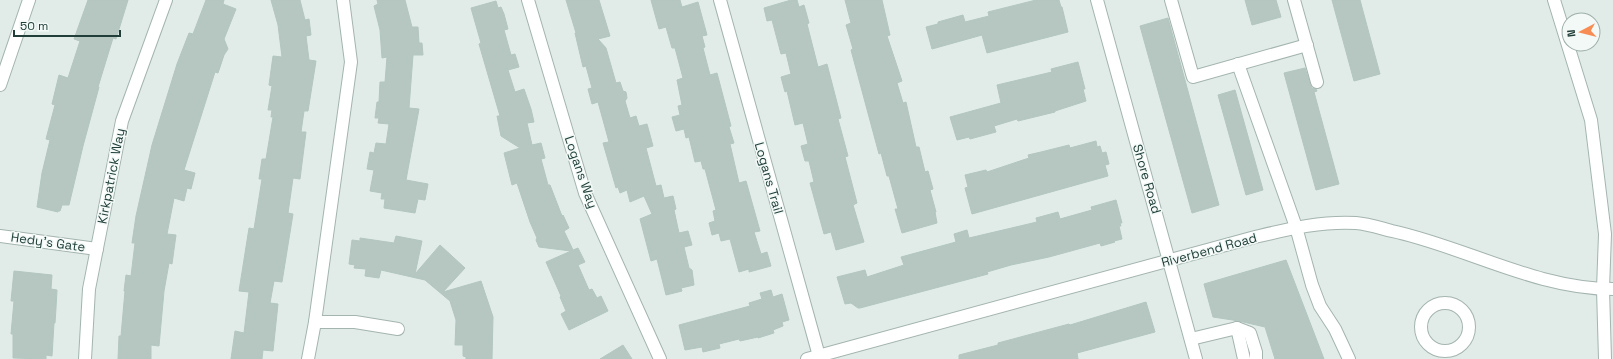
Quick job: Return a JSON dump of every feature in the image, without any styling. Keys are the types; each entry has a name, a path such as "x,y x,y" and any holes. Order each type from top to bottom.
{"street":[{"path":"0,85 29,0"},
{"name":"Kirkpatrick Way","path":"86,359 89,289 122,122 166,0"},
{"path":"308,359 315,322 351,62 343,0"},
{"name":"Logans Way","path":"528,0 586,193 660,359"},
{"name":"Logans Trail","path":"720,0 819,356"},
{"name":"Shore Road","path":"1097,0 1196,359"},
{"path":"1171,0 1192,77 1307,45"},
{"path":"1294,0 1317,82"},
{"path":"1554,0 1591,120 1605,234 1608,289 1605,359"},
{"path":"1238,64 1296,227 1312,285 1320,306 1335,329 1349,359"},
{"name":"Riverbend Road","path":"807,359 1310,224 1357,224 1415,236 1546,280 1590,289 1608,289"},
{"name":"Hedy's Gate","path":"0,236 97,249"},
{"path":"315,322 355,322 398,329"},
{"path":"1237,328 1244,359"},
{"path":"1191,339 1237,328 1250,333 1256,352 1256,359"}],"building":[{"path":"88,0 128,0 116,39 113,38 98,87 69,205 62,205 60,211 58,212 37,207 42,173 50,140 46,139 55,105 52,104 59,75 68,78 80,41 74,39"},
{"path":"206,0 224,0 223,4 236,9 224,39 228,49 224,55 218,73 215,72 184,170 195,173 191,189 187,188 184,201 174,198 167,234 176,235 172,264 169,263 164,291 159,346 151,345 151,359 118,359 126,275 131,276 135,243 132,243 136,216 152,145 177,64 189,33 193,34"},
{"path":"271,0 300,0 305,20 309,19 311,35 306,36 309,60 316,61 308,111 304,111 301,132 306,132 300,179 293,178 288,213 293,214 282,282 274,281 270,303 278,304 273,351 263,350 262,359 231,359 235,331 244,333 249,292 239,291 249,228 254,229 262,179 259,179 262,159 266,159 273,117 271,117 272,110 268,110 272,86 269,85 273,56 282,57 278,25"},
{"path":"377,0 405,0 412,27 418,27 419,43 422,43 423,55 413,55 409,108 419,109 406,180 428,184 425,200 418,199 415,213 384,208 385,199 381,199 382,193 370,191 374,170 367,169 370,152 374,153 376,143 386,144 389,124 378,123 379,118 375,118 377,102 379,102 380,82 385,82 387,57 382,58 380,30 374,6 378,4"},
{"path":"566,0 599,0 610,36 598,39 606,48 616,83 620,82 623,91 626,92 627,98 625,101 630,118 636,116 639,126 647,124 653,146 646,148 656,186 661,185 664,198 673,196 676,209 674,210 679,233 688,231 692,245 684,247 689,268 692,270 694,285 681,288 682,291 666,295 657,259 651,261 640,219 652,214 644,196 630,202 627,190 620,193 618,187 616,188 603,143 609,142 598,102 592,104 588,89 592,88 586,66 583,67 576,33"},
{"path":"651,0 680,0 682,7 698,2 707,35 702,36 705,47 703,48 710,75 717,73 731,126 729,127 734,143 730,144 739,183 746,181 760,231 754,232 761,254 767,252 771,266 749,272 749,269 739,272 730,239 721,241 719,233 712,235 709,223 715,221 713,211 716,210 705,169 703,169 701,161 695,162 689,137 686,138 684,129 676,131 672,117 680,115 678,106 682,105 677,80 683,78 675,48 672,48 666,27 659,29"},
{"path":"791,0 797,0 799,7 804,5 809,23 807,24 818,67 827,64 841,118 838,119 848,156 845,157 857,203 853,205 864,242 836,250 831,232 824,234 810,183 814,182 809,161 805,161 801,146 808,144 803,123 795,125 787,91 785,92 781,77 791,74 786,53 781,54 772,20 767,21 764,8"},
{"path":"845,0 882,0 890,35 887,36 902,81 897,83 903,103 906,102 916,147 919,147 925,172 928,171 933,189 930,190 936,212 937,223 902,233 895,209 898,209 889,176 887,176 881,153 879,154 851,50 853,49 846,25 851,23"},
{"path":"1036,0 1059,0 1068,32 987,53 982,35 932,49 926,27 963,15 965,22 989,16 988,12"},
{"path":"1245,0 1276,0 1281,17 1252,25"},
{"path":"1332,0 1360,0 1380,74 1354,81"},
{"path":"496,1 498,8 501,7 504,14 508,29 504,30 511,55 515,54 519,67 508,70 515,92 524,89 531,109 534,122 527,123 532,145 541,143 545,158 541,159 548,185 550,185 562,216 563,215 569,228 564,231 573,250 578,248 585,262 578,265 589,290 592,289 597,298 601,296 608,311 569,330 561,314 566,311 560,297 561,296 546,262 571,251 539,247 517,183 512,185 504,153 520,148 501,136 497,116 500,116 479,44 481,43 471,8"},
{"path":"1168,18 1219,205 1192,213 1140,26"},
{"path":"1078,62 1085,89 1083,89 1086,101 1055,112 1018,121 1017,119 994,126 996,132 970,139 969,137 957,140 950,117 1001,103 997,85 1052,72 1051,69"},
{"path":"1305,68 1312,88 1316,89 1317,91 1314,92 1339,184 1316,190 1284,73"},
{"path":"1235,90 1263,190 1246,195 1218,95"},
{"path":"1096,141 1097,147 1100,146 1102,153 1106,152 1109,164 1105,165 1108,176 972,214 965,188 968,187 965,175 986,170 987,172 1029,158 1028,155 1069,145 1070,148"},
{"path":"1116,200 1122,223 1120,223 1121,226 1119,226 1122,239 1114,241 1115,242 1101,246 1100,243 1049,257 1011,265 987,272 988,274 860,308 851,303 845,304 837,277 865,270 867,277 904,265 901,257 956,242 954,234 967,230 969,238 1037,222 1036,218 1058,212 1060,219 1092,210 1091,207"},
{"path":"396,236 422,241 415,274 440,245 465,268 443,292 481,281 493,317 492,359 466,359 466,357 463,356 463,345 455,345 456,320 450,301 425,280 381,270 379,278 365,276 366,269 354,268 355,265 349,264 352,240 360,241 360,238 394,243"},
{"path":"1286,260 1324,359 1275,359 1265,327 1213,317 1204,284"},
{"path":"14,271 52,275 51,289 57,290 55,323 52,356 46,355 46,359 13,358 13,334 11,334 14,301 11,301"},
{"path":"771,290 773,297 782,294 789,320 782,322 783,326 773,330 774,333 758,338 740,341 739,339 719,344 720,348 703,352 702,347 685,350 679,325 750,306 749,303 762,299 760,293"},
{"path":"1146,302 1155,332 1077,353 1078,359 959,359 959,355 998,345 998,343 1069,324 1070,325"},
{"path":"623,345 632,359 600,359"}]}
